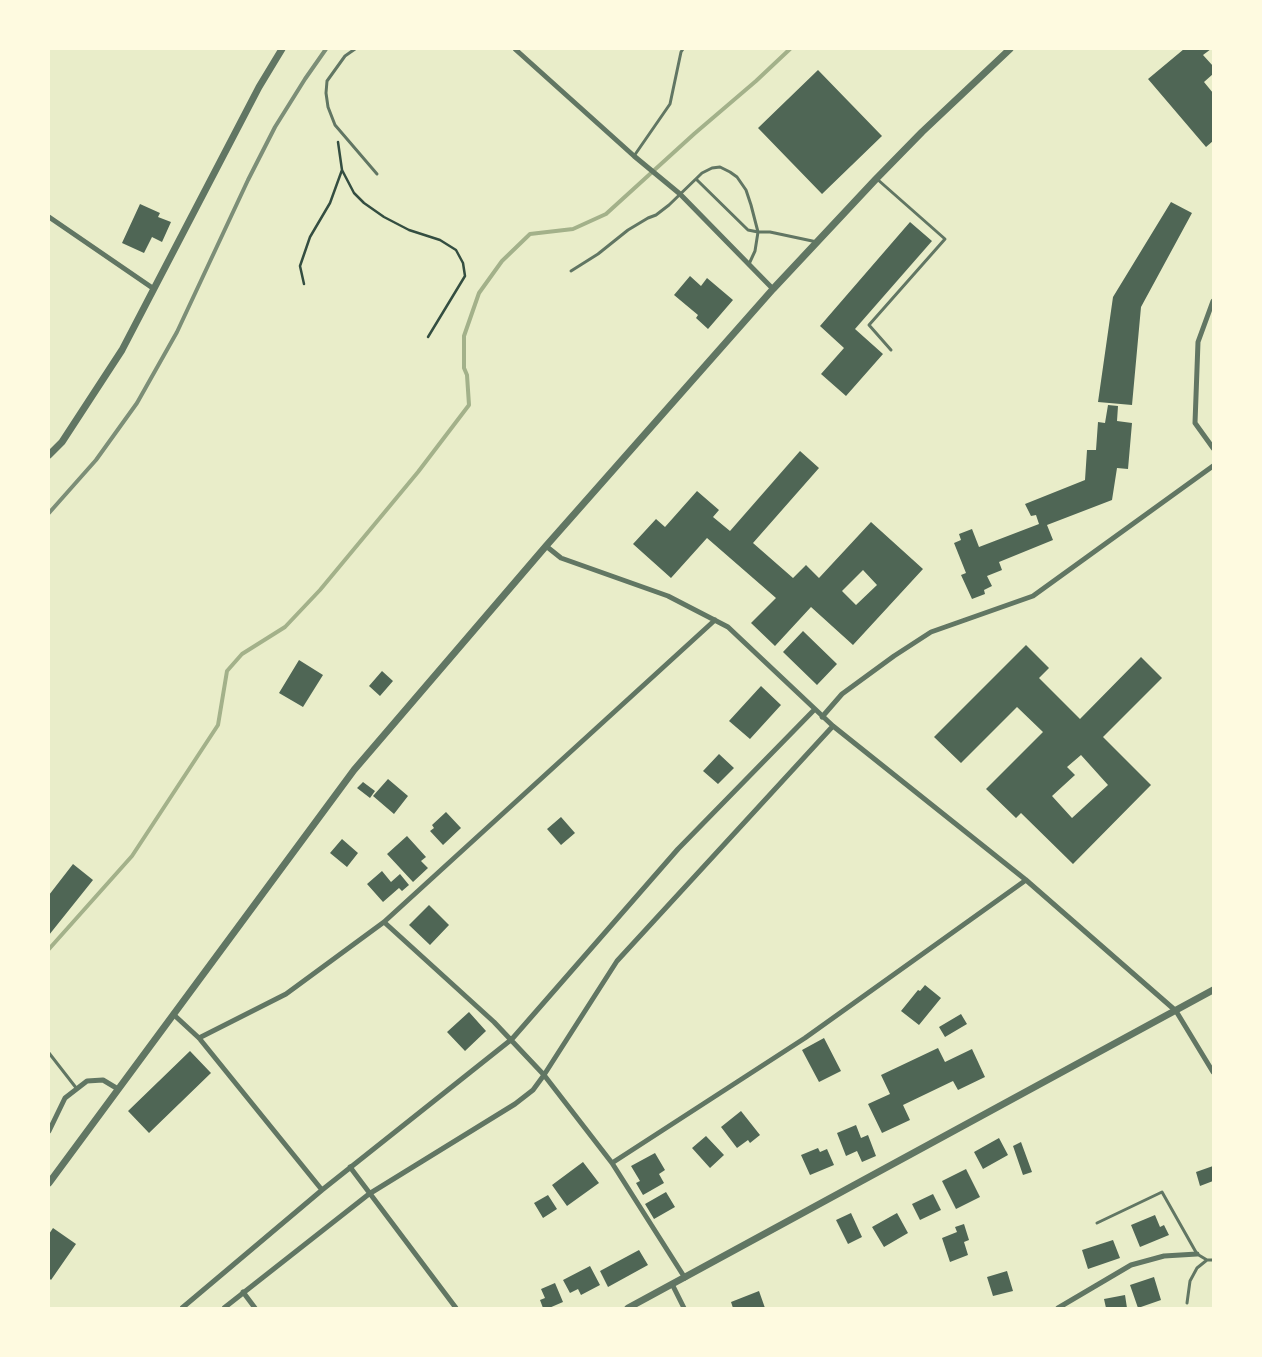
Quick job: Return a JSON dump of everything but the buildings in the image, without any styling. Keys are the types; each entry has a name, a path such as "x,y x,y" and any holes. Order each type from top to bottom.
{"street":[{"path":"49,455 62,442 122,350 259,87 282,49"},
{"path":"515,49 634,156 680,194 773,289"},
{"path":"49,1183 354,770 546,546 773,289 922,132 1010,49"},
{"path":"49,217 154,289"},
{"path":"1213,301 1198,342 1195,424 1213,448"},
{"path":"822,717 842,694 931,632 1033,596 1213,466"},
{"path":"546,546 561,558 668,596 728,627 822,717 1026,880 1176,1011 1213,1072"},
{"path":"199,1038 286,994 384,922 715,620"},
{"path":"182,1308 350,1167 512,1039 678,849 815,709"},
{"path":"224,1308 370,1194 515,1104 533,1090 617,961 833,726"},
{"path":"612,1164 805,1038 1026,880"},
{"path":"384,922 488,1016 512,1039 544,1075 612,1164 685,1278"},
{"path":"628,1308 1213,990"},
{"path":"173,1014 199,1038 322,1190"},
{"path":"49,1131 65,1098 86,1081 103,1080 118,1089"},
{"path":"350,1167 456,1308"},
{"path":"1058,1308 1131,1265 1164,1256 1197,1254"},
{"path":"672,1284 684,1308"},
{"path":"243,1292 255,1308"}],"lane":[{"path":"354,49 345,56 327,81 328,107 334,125 377,174"},
{"path":"634,156 670,104 683,49"},
{"path":"571,271 598,254 628,230 656,215 702,173 712,168 720,167 737,177 746,190 755,216 758,232 755,251 749,264"},
{"path":"696,179 748,230 770,232 817,242"},
{"path":"876,179 945,239 869,325 891,350"},
{"path":"49,1052 77,1089"},
{"path":"1097,1223 1162,1192 1197,1254 1208,1260 1213,1260"},
{"path":"1187,1303 1190,1281 1197,1268 1208,1260"}],"path":[{"path":"334,125 342,170 354,192 364,203 384,217 409,230 440,240 456,250 464,263 465,276 428,337"},
{"path":"304,284 300,266 310,236 330,203 342,170"}],"waterway":[{"path":"49,949 132,856 218,725 227,671 242,654 285,627 320,590 418,472 469,405 467,375 464,368 464,336 479,293 502,261 530,234 573,229 606,214 790,49"}],"railway":[{"path":"49,513 96,460 137,403 177,332 248,180 275,127 326,49"}]}
